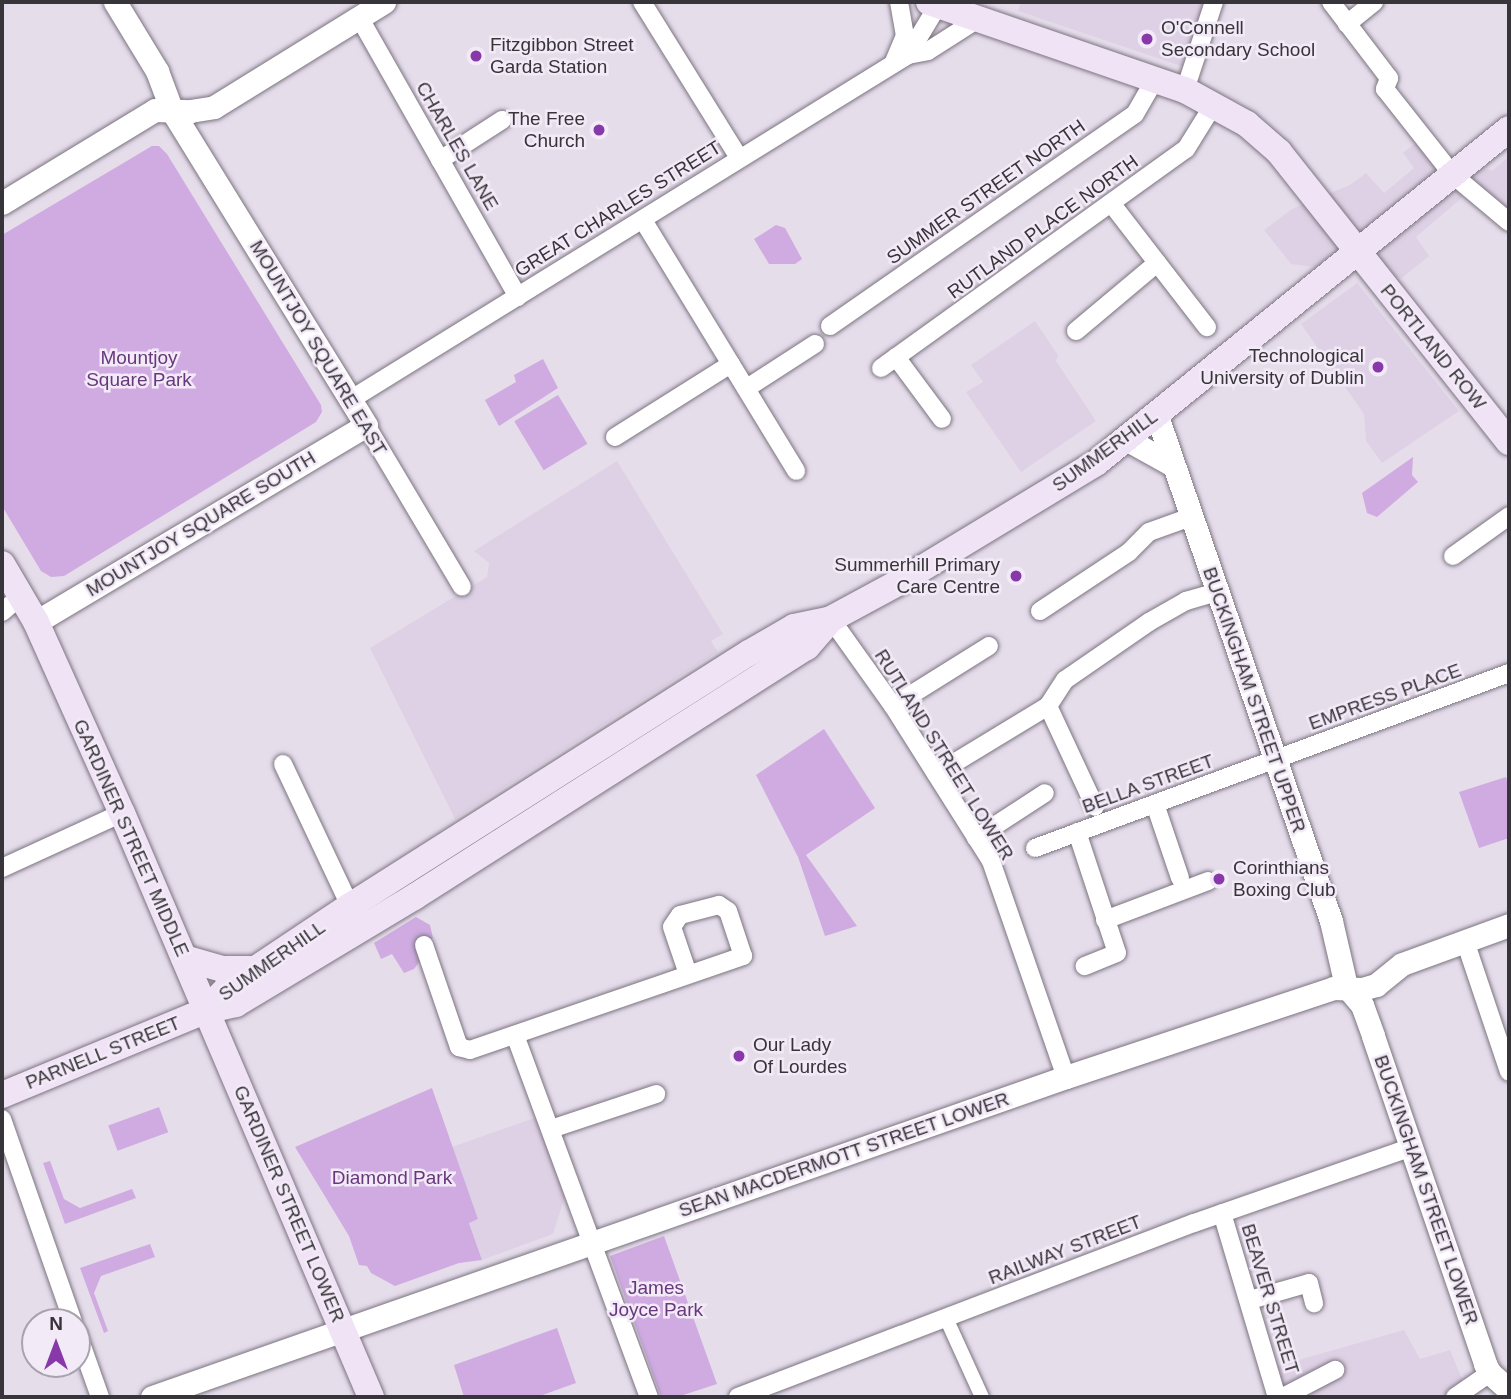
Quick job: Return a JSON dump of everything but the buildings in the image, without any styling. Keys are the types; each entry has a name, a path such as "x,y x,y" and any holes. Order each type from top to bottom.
{"main road":[{"name":"PORTLAND ROW","path":"934,3 1185,90 1247,124 1279,152 1509,442"},
{"name":"SUMMERHILL","path":"205,1011 227,988 350,906 786,631 831,619 971,541 1096,463 1509,129"},
{"name":"GARDINER STREET MIDDLE","path":"2,564 11,604 36,622 122,813 205,1011"},
{"name":"SUMMERHILL","path":"205,1011 236,1004 414,897 807,647 831,619"},
{"path":"184,958 222,969 256,969"},
{"name":"PARNELL STREET","path":"2,1095 205,1011"},
{"name":"GARDINER STREET LOWER","path":"205,1011 371,1397"}],"street":[{"name":"MOUNTJOY SQUARE EAST","path":"115,2 157,71 172,111 366,425 462,587"},
{"path":"2,203 155,110 214,107 384,2"},
{"path":"642,2 739,158"},
{"path":"899,2 905,36 901,60"},
{"path":"1185,90 1214,2"},
{"path":"1331,2 1389,78 1385,89 1453,175 1509,222"},
{"path":"1347,24 1374,2"},
{"name":"GREAT CHARLES STREET","path":"901,60 934,3"},
{"name":"CHARLES LANE","path":"359,17 518,296"},
{"name":"GREAT CHARLES STREET","path":"350,400 739,158 901,60 928,51 978,19"},
{"name":"SUMMER STREET NORTH","path":"830,326 1135,114 1154,81"},
{"name":"RUTLAND PLACE NORTH","path":"881,368 1186,149 1214,104"},
{"path":"440,160 502,120"},
{"path":"1111,203 1206,327"},
{"path":"643,220 796,471"},
{"path":"1076,331 1157,263"},
{"path":"747,388 815,344"},
{"path":"896,357 943,419"},
{"path":"615,437 732,364"},
{"name":"BUCKINGHAM STREET UPPER","path":"1157,415 1171,464 1331,922 1346,986"},
{"name":"MOUNTJOY SQUARE SOUTH","path":"36,622 366,425"},
{"path":"1126,439 1171,464"},
{"path":"1453,556 1509,516"},
{"path":"1040,611 1129,552 1149,532 1191,517"},
{"path":"936,774 1048,706 1065,680 1149,622 1186,601 1217,592"},
{"name":"RUTLAND STREET LOWER","path":"831,619 893,706 995,870 1066,1077"},
{"path":"893,706 989,646"},
{"name":"EMPRESS PLACE","path":"1275,760 1509,673"},
{"path":"1048,706 1095,807"},
{"name":"BELLA STREET","path":"1035,848 1275,760"},
{"path":"283,764 350,906"},
{"path":"976,838 1045,793"},
{"path":"1155,804 1180,878"},
{"path":"2,868 122,813"},
{"path":"1077,832 1116,953 1085,966"},
{"path":"1105,920 1208,881"},
{"path":"424,945 459,1047 470,1050 743,956 728,911 719,905 680,915 672,927 688,974"},
{"name":"SEAN MACDERMOTT STREET LOWER","path":"152,1397 593,1245 1066,1077 1333,988 1346,986 1362,989 1376,985 1402,964 1509,925"},
{"path":"1465,941 1509,1072"},
{"name":"BUCKINGHAM STREET LOWER","path":"1346,986 1362,1005 1409,1148 1490,1373 1509,1390"},
{"path":"515,1035 649,1397"},
{"path":"551,1129 656,1094"},
{"path":"2,1119 69,1308"},
{"name":"RAILWAY STREET","path":"738,1397 1222,1213 1409,1148"},
{"name":"BEAVER STREET","path":"1222,1213 1278,1397"},
{"path":"1250,1300 1309,1283 1314,1303"},
{"path":"946,1318 982,1397"},
{"path":"1283,1397 1335,1370"},
{"path":"91,1372 100,1397"},
{"path":"1455,1397 1490,1373"}],"shaded area":[{"name":"O'Connell Secondary School","path":"1021,2 1204,2 1184,67 1018,11"},
{"path":"1424,136 1436,152 1492,171 1509,156 1509,222 1472,189 1416,237 1429,256 1402,278 1291,264 1264,230 1292,209 1350,185 1366,173 1384,193 1414,168 1403,153"},
{"name":"Technological University of Dublin","path":"1357,283 1459,411 1382,463 1366,441 1364,414 1301,324"},
{"path":"1035,321 1058,355 1056,361 1096,421 1021,472 966,392 983,382 971,365"},
{"path":"617,461 723,634 711,641 718,652 455,819 370,648 487,577 489,563 474,551"},
{"path":"537,1117 565,1196 553,1234 482,1260 469,1222 478,1219 452,1147"},
{"path":"1404,1330 1420,1359 1450,1350 1466,1389 1449,1397 1284,1397 1274,1367"}],"green space":[{"name":"Mountjoy Square Park","path":"152,146 159,146 167,154 321,405 322,412 316,422 64,576 51,577 41,571 2,506 2,235"},
{"path":"776,225 785,228 802,259 795,264 769,264 754,239"},
{"path":"543,359 558,388 499,426 485,400 516,382 514,375"},
{"path":"558,395 587,444 544,470 514,421"},
{"path":"1413,457 1412,475 1418,482 1377,517 1367,513 1362,493"},
{"path":"824,729 875,808 806,855 857,926 825,936 798,857 756,775"},
{"path":"1506,777 1509,787 1509,838 1479,848 1459,792"},
{"path":"416,917 430,925 433,938 418,946 420,961 414,969 404,973 392,954 381,959 374,943"},
{"name":"Diamond Park","path":"432,1088 478,1219 469,1223 482,1260 459,1263 395,1286 371,1273 367,1266 359,1265 349,1236 295,1147"},
{"path":"159,1107 168,1132 117,1151 108,1125"},
{"path":"50,1161 64,1199 80,1208 132,1189 136,1198 65,1224 43,1163"},
{"name":"James Joyce Park","path":"664,1236 717,1384 677,1397 661,1397 610,1256"},
{"path":"150,1244 155,1257 101,1276 94,1293 108,1331 104,1333 80,1268"},
{"path":"557,1328 576,1383 537,1397 464,1397 454,1365"}],"place":[{"name":"O'Connell Secondary School","path":"1147,39"},
{"name":"Fitzgibbon Street Garda Station","path":"476,56"},
{"name":"The Free Church","path":"599,130"},
{"name":"Technological University of Dublin","path":"1378,367"},
{"name":"Summerhill Primary Care Centre","path":"1016,576"},
{"name":"Corinthians Boxing Club","path":"1219,879"},
{"name":"Our Lady Of Lourdes","path":"739,1056"}]}
